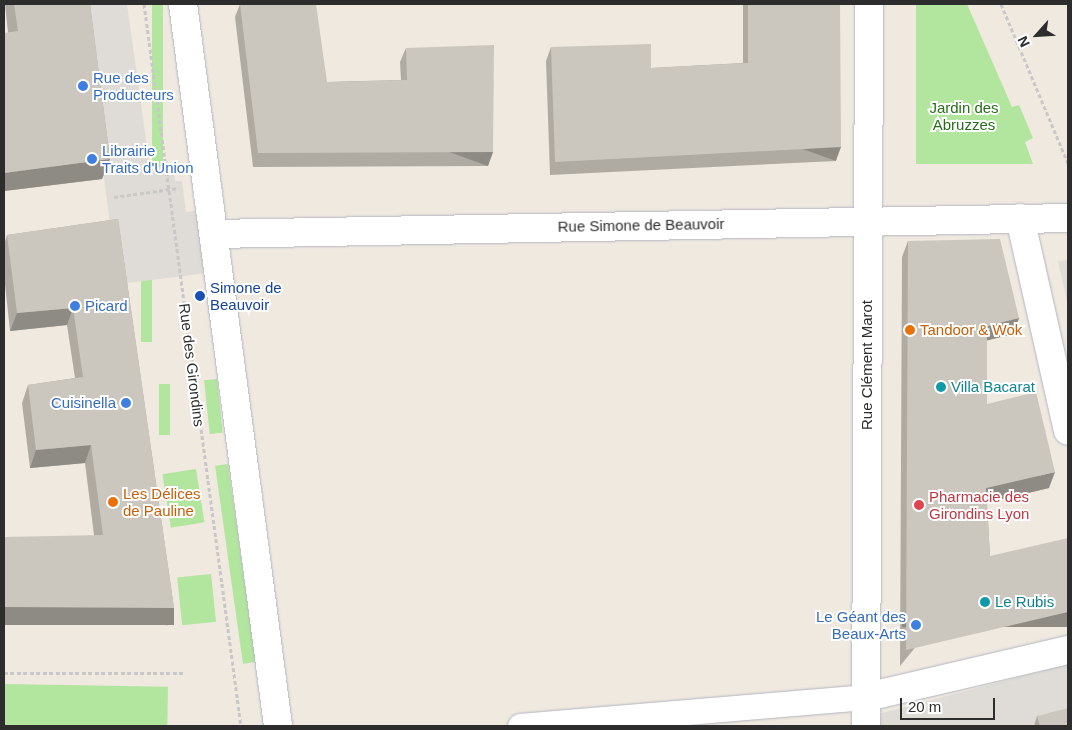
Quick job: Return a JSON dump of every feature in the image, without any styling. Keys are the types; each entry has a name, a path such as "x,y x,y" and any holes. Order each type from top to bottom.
{"street":[{"path":"184,4 278,726"},
{"name":"Rue Clément Marot","path":"866,726 869,4"},
{"path":"1020,218 1068,431"},
{"name":"Rue Simone de Beauvoir","path":"214,234 867,220 1068,218"},
{"path":"520,726 867,697 1068,650"}],"path":[{"name":"Rue des Girondins","path":"144,4 240,726"},
{"path":"1001,4 1068,163"},
{"path":"4,674 185,673"}],"green space":[{"path":"152,4 163,4 163,183 152,183"},
{"name":"Jardin des Abruzzes","path":"916,4 967,4 1012,107 1019,105 1033,138 1025,142 1033,164 916,164"},
{"path":"141,250 152,250 152,342 141,342"},
{"path":"217,379 223,433 210,434 204,380"},
{"path":"159,384 170,384 170,435 159,435"},
{"path":"228,464 256,662 243,664 215,466"},
{"path":"196,469 204,522 171,528 162,474"},
{"path":"211,574 216,622 182,625 177,578"},
{"path":"4,684 168,687 167,726 4,726"}],"shaded area":[{"path":"81,4 127,4 150,168 173,166 175,181 182,181 186,212 199,210 207,273 118,284"},
{"path":"1068,260 1068,306 1058,261"},
{"path":"1068,664 1068,721 1047,726 878,726 878,714"}],"building":[{"path":"14,4 90,4 110,159 4,173 4,33 18,31"},
{"path":"240,4 316,4 327,82 407,80 406,48 494,45 493,152 258,153"},
{"path":"748,4 840,4 841,147 555,162 551,47 651,44 651,68 748,63"},
{"path":"118,219 174,608 4,607 4,537 103,535 91,445 36,450 28,385 83,377 73,308 17,313 7,235"},
{"path":"1000,239 1019,318 987,326 987,404 1036,392 1055,472 986,488 990,556 1068,538 1068,612 906,650 908,241"},
{"path":"1068,708 1068,726 1040,726 1037,716"}],"place":[{"name":"Rue des Producteurs","path":"83,86"},
{"name":"Librairie Traits d'Union","path":"92,159"},
{"name":"Simone de Beauvoir","path":"200,296"},
{"name":"Picard","path":"75,306"},
{"name":"Tandoor & Wok","path":"910,330"},
{"name":"Villa Bacarat","path":"941,387"},
{"name":"Cuisinella","path":"126,403"},
{"name":"Les Délices de Pauline","path":"113,502"},
{"name":"Pharmacie des Girondins Lyon","path":"919,505"},
{"name":"Le Rubis","path":"985,602"},
{"name":"Le Géant des Beaux-Arts","path":"916,625"}]}
